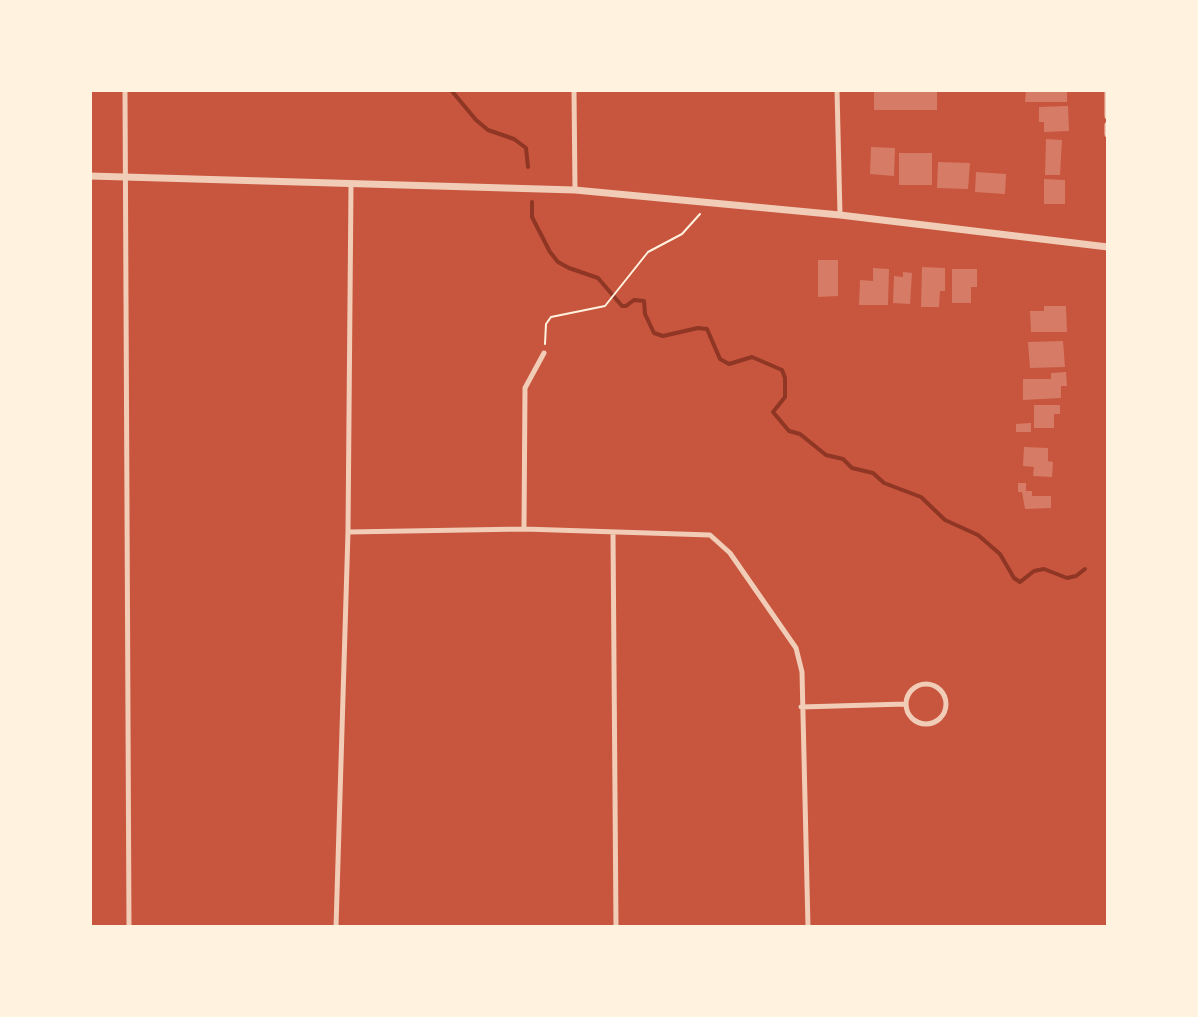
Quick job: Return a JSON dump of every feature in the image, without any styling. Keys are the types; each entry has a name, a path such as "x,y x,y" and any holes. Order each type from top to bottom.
{"street":[{"path":"125,90 129,927"},
{"path":"574,90 575,190"},
{"path":"837,90 840,215"},
{"path":"1108,90 1108,116"},
{"path":"1108,125 1108,134"},
{"path":"90,176 575,190 840,215 1108,247"},
{"path":"336,927 348,532 351,185"},
{"path":"524,529 525,388 544,353"},
{"path":"348,532 524,529 710,535 730,553 796,648 802,672 808,927"},
{"path":"613,532 616,927"},
{"path":"928,683 940,689 946,702 943,714 927,724 914,721 905,704 915,686 928,683"},
{"path":"801,707 905,704"}],"path":[{"path":"544,353 546,324 551,317 609,303 648,252 682,234 700,214"}],"building":[{"path":"874,90 937,90 937,110 874,110"},
{"path":"1026,90 1067,90 1067,102 1025,102"},
{"path":"1068,106 1069,131 1044,132 1044,122 1039,122 1039,107"},
{"path":"1046,139 1062,140 1060,175 1045,175"},
{"path":"871,147 895,148 894,176 870,174"},
{"path":"899,153 932,153 932,185 899,185"},
{"path":"938,162 970,163 968,189 937,188"},
{"path":"976,172 1006,174 1005,194 975,192"},
{"path":"1044,179 1065,180 1065,204 1044,204"},
{"path":"818,260 838,260 838,296 818,297"},
{"path":"922,267 945,268 945,291 940,291 939,307 921,307"},
{"path":"873,268 889,269 888,305 859,305 860,280 873,281"},
{"path":"952,269 977,269 977,287 971,287 971,303 952,303"},
{"path":"903,272 912,273 910,304 893,303 894,276 903,277"},
{"path":"1044,306 1066,306 1067,332 1031,332 1030,311 1044,311"},
{"path":"1063,341 1065,367 1030,368 1028,342"},
{"path":"1066,372 1067,386 1061,386 1061,398 1023,400 1023,379 1051,379 1051,373"},
{"path":"1034,405 1060,405 1060,414 1054,414 1054,428 1034,428"},
{"path":"1031,423 1031,432 1016,432 1016,424"},
{"path":"1024,447 1048,448 1048,461 1053,462 1052,477 1033,476 1034,467 1023,466"},
{"path":"1018,483 1026,483 1026,491 1032,491 1032,496 1051,496 1051,508 1025,509"}],"waterway":[{"path":"451,90 488,130 514,139 526,148 528,167"},
{"path":"532,202 532,217 558,262 598,278 622,306 634,300 644,301 645,314 654,333 663,336 698,328 707,329 720,359 729,364 752,357 782,370 785,397 773,412 789,431 800,434 826,455 843,459 852,468 873,473 884,483 921,497 945,520 978,535 1000,554 1014,578 1020,582 1034,571 1044,569 1067,578 1085,569"}]}
